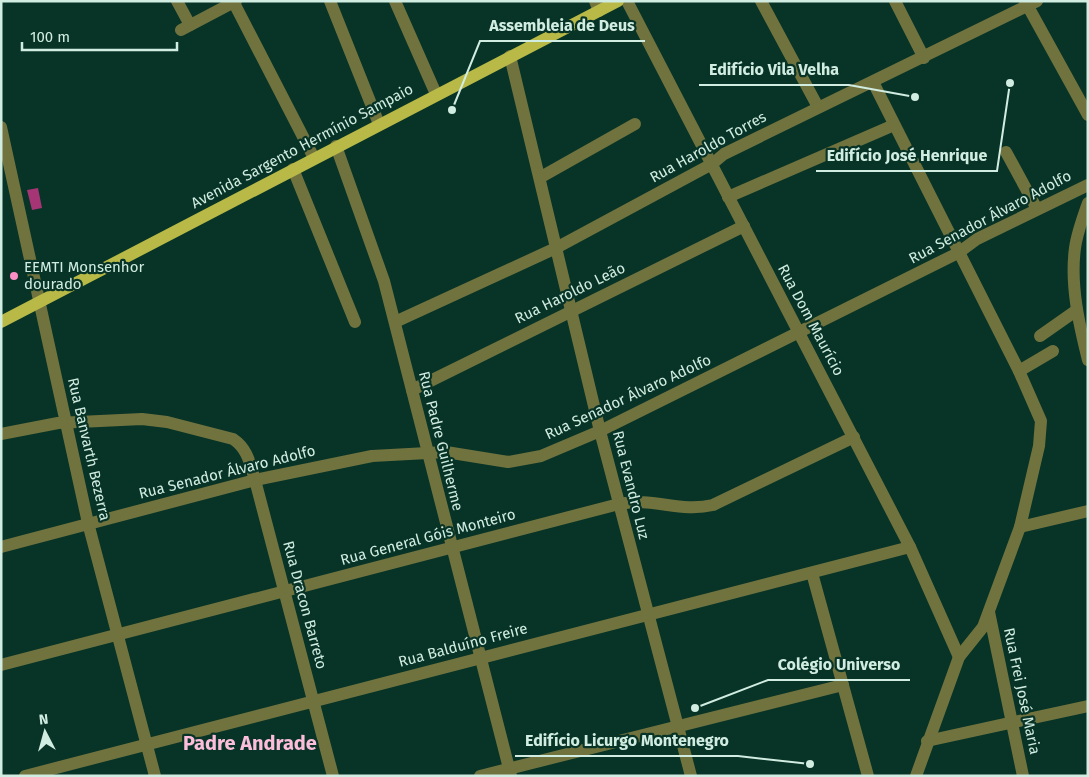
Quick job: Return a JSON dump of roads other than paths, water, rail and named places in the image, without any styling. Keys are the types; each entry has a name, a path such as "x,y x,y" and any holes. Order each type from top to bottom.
{"main road":[{"name":"Avenida Sargento Hermínio Sampaio","path":"1,322 510,56 597,6 618,1"}],"street":[{"path":"177,1 186,27 235,2 314,158"},
{"path":"330,1 379,124"},
{"path":"395,1 436,94"},
{"name":"Rua Dom Maurício","path":"627,1 910,547 960,657"},
{"path":"760,1 818,107"},
{"path":"896,1 924,58"},
{"path":"1029,3 1088,115"},
{"name":"Rua Haroldo Torres","path":"395,322 556,248 712,164 724,154 818,107 924,58 1029,3"},
{"name":"Rua Evandro Luz","path":"510,56 541,177 600,431 691,776"},
{"path":"873,82 1039,412 1042,430 1020,527 983,627 960,657 927,741 916,776"},
{"path":"541,177 635,124"},
{"path":"728,197 894,125"},
{"name":"Rua Banvarth Bezerra","path":"1,127 41,302 65,423 88,523 155,776"},
{"name":"Rua Padre Guilherme","path":"336,146 368,236 395,322 479,659 510,772"},
{"path":"1006,152 1037,209"},
{"path":"293,169 355,322"},
{"name":"Rua Senador Álvaro Adolfo","path":"1,547 255,480 372,456 428,451 459,453 508,462 522,461 541,456 600,431 800,333 958,253 976,239 1088,185"},
{"path":"1088,203 1076,246 1074,264 1088,360"},
{"name":"Rua Haroldo Leão","path":"412,390 744,226"},
{"path":"1040,336 1081,315"},
{"path":"1018,371 1053,351"},
{"name":"Rua Dracon Barreto","path":"65,423 154,420 233,439 240,444 249,458 333,776"},
{"path":"1,434 65,423"},
{"name":"Rua General Góis Monteiro","path":"1,666 619,504 634,501 696,509 713,505 854,437"},
{"path":"1020,527 1088,510"},
{"name":"Rua Balduíno Freire","path":"25,776 146,743 479,659 647,613 910,547"},
{"path":"812,573 868,776"},
{"name":"Rua Frei José Maria","path":"989,612 1023,776"},
{"path":"480,776 510,772 678,726 842,685"},
{"path":"927,741 1088,706"}],"place":[{"name":"Edifício José Henrique","path":"1010,83"},
{"name":"Edifício Vila Velha","path":"915,97"},
{"name":"Assembleia de Deus","path":"452,110"},
{"name":"EEMTI Monsenhor dourado","path":"14,276"},
{"name":"Colégio Universo","path":"695,708"},
{"name":"Edifício Licurgo Montenegro","path":"810,764"}],"district":[{"name":"Padre Andrade","path":"250,743"}]}
